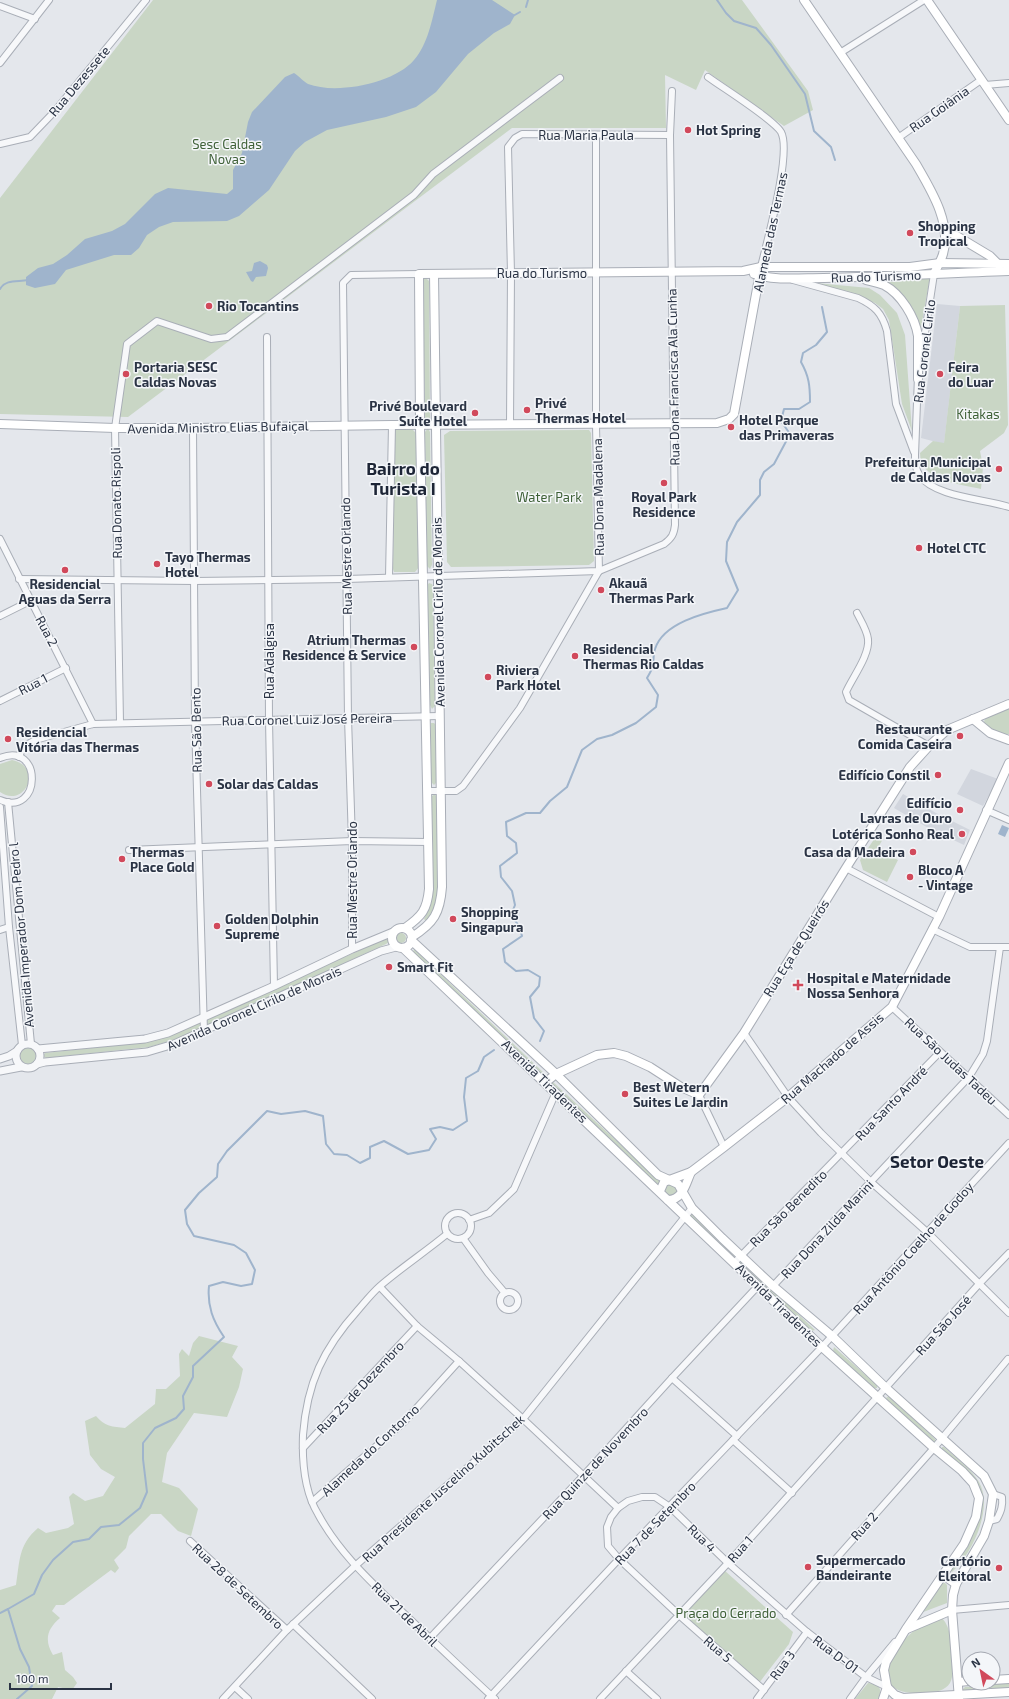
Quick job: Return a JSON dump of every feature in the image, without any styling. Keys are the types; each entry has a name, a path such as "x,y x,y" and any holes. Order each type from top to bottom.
{"main road":[{"path":"804,0 916,164 932,192 939,208 945,229 944,253 934,274"},
{"path":"925,0 1009,120"},
{"path":"945,229 990,256 999,265"},
{"name":"Rua do Turismo","path":"419,274 744,271 762,267 910,266 940,263 1009,264"},
{"name":"Alameda das Termas","path":"730,419 737,406 762,267"},
{"name":"Rua do Turismo","path":"744,271 760,276 783,278 853,278 1009,271"},
{"name":"Avenida Coronel Cirilo de Morais","path":"404,928 418,919 424,910 428,901 429,889 420,424 419,274"},
{"name":"Avenida Coronel Cirilo de Morais","path":"412,939 427,927 436,915 441,899 442,887 434,274"},
{"path":"853,278 885,286 904,302 917,329 918,379"},
{"name":"Avenida Ministro Elias Bufaiçal","path":"0,424 115,428 193,428 420,424 717,424 730,419"},
{"name":"Rua Eça de Queirós","path":"699,1094 744,1033 910,767 929,746 947,730 1009,704"},
{"path":"973,719 990,733 1009,740"},
{"name":"Rua Machado de Assis","path":"667,1180 690,1172 724,1147 788,1097 892,1006 939,916 986,810 1009,763"},
{"path":"418,919 427,927"},
{"path":"398,928 404,928 410,931 412,939 408,945 400,947 391,938 393,932 398,928"},
{"name":"Avenida Tiradentes","path":"412,939 556,1074 658,1175 678,1184 692,1208 741,1256 832,1336 886,1388 984,1476 993,1494 989,1521 984,1536 956,1584 952,1610 959,1697"},
{"name":"Avenida Tiradentes","path":"400,947 546,1082 822,1347 973,1483 979,1498 976,1517 964,1544 906,1629"},
{"path":"546,1082 556,1074 597,1055 614,1053 626,1056 650,1067 681,1087 699,1094"},
{"path":"668,1200 678,1198 690,1172"},
{"path":"660,1191 661,1184 667,1180"},
{"path":"943,1575 956,1584"},
{"path":"952,1610 906,1629 886,1662 884,1670 888,1687 895,1695 903,1699 947,1698 1009,1692"},
{"path":"883,1699 888,1687"}],"street":[{"path":"0,63 49,0"},
{"name":"Rua Dezessete","path":"0,144 30,137 55,111 146,0"},
{"path":"840,53 925,0"},
{"path":"0,6 34,19"},
{"name":"Alameda das Termas","path":"708,77 767,119 781,132 785,143 784,164 762,267"},
{"name":"Rua Donato Rispoli","path":"120,722 115,428 127,344 157,321 211,339 227,337 414,194 433,174 560,78"},
{"path":"983,82 1009,83"},
{"name":"Rua Goiânia","path":"898,138 983,82"},
{"name":"Rua Dona Francisca Ala Cunha","path":"599,571 664,544 670,540 674,533 670,135 672,91"},
{"name":"Rua Maria Paula","path":"511,273 508,147 515,138 522,134 670,135"},
{"name":"Rua Dona Madalena","path":"596,135 596,425 599,571"},
{"path":"510,424 511,273"},
{"name":"Rua do Turismo","path":"343,283 351,275 419,274"},
{"name":"Rua Coronel Cirilo","path":"934,274 918,379 914,455 916,468 919,475 931,485 944,492 1009,508"},
{"path":"783,278 837,291 858,298 868,303 880,313 887,331 896,404 914,455"},
{"name":"Rua Mestre Orlando","path":"343,283 348,718 352,841 352,949"},
{"name":"Rua Adalgisa","path":"267,337 269,719 274,986"},
{"path":"389,577 392,425"},
{"name":"Rua São Bento","path":"193,428 195,721 200,847 204,1032"},
{"name":"Rua 2","path":"0,540 93,724"},
{"path":"20,579 194,581 347,579 599,571"},
{"path":"428,792 456,790 463,786 520,708 599,571"},
{"path":"0,616 30,601"},
{"path":"857,613 864,625 868,641 863,661 846,692 849,700 929,746"},
{"name":"Rua 1","path":"0,701 66,668"},
{"name":"Rua Coronel Luiz José Pereira","path":"19,757 23,747 35,740 93,724 120,722 439,716"},
{"path":"0,758 12,756 19,757 30,767 32,773 32,788 22,798 8,802 0,800"},
{"name":"Avenida Imperador Dom Pedro l","path":"8,802 31,1044"},
{"name":"Avenida Imperador Dom Pedro l","path":"0,807 19,1048"},
{"path":"986,810 1009,820"},
{"path":"129,850 352,841 429,842"},
{"path":"846,868 939,916"},
{"path":"0,930 9,927"},
{"path":"932,929 970,947 1009,947"},
{"name":"Avenida Coronel Cirilo de Morais","path":"38,1049 151,1038 203,1018 352,949 393,932"},
{"name":"Avenida Coronel Cirilo de Morais","path":"0,1071 21,1067 29,1068 45,1062 147,1052 174,1044 204,1032 381,951 400,947"},
{"name":"Rua Dona Zilda Marini","path":"774,1286 969,1077 983,1054 1000,947"},
{"name":"Rua São Judas Tadeu","path":"892,1006 1009,1115"},
{"path":"744,1033 788,1097 841,1154 927,1232 1009,1313"},
{"path":"0,1060 9,1056 19,1048 31,1044 38,1049 40,1057 37,1064"},
{"path":"19,1048 16,1058 21,1067"},
{"name":"Rua Santo André","path":"841,1154 940,1052"},
{"path":"469,1220 489,1213 514,1189 556,1092"},
{"path":"699,1094 724,1147"},
{"name":"Rua Antônio Coelho de Godoy","path":"822,1347 1009,1143"},
{"name":"Rua São Benedito","path":"734,1263 841,1154"},
{"name":"Rua Presidente Juscelino Kubitschek","path":"224,1699 293,1624 355,1566 523,1419 692,1208"},
{"path":"459,1213 463,1214 469,1220 470,1228 466,1236 463,1238 454,1239 447,1234 444,1226 450,1215 459,1213"},
{"name":"Rua 21 de Abril","path":"447,1234 380,1287 338,1333 327,1351 315,1375 304,1418 303,1448 306,1480 312,1502 326,1527 355,1566 491,1698"},
{"path":"463,1238 488,1273 505,1293"},
{"name":"Rua São José","path":"878,1398 979,1284 1009,1253"},
{"name":"Rua Quinze de Novembro","path":"430,1638 584,1476 672,1378 758,1286"},
{"path":"380,1287 417,1326 459,1361 618,1508"},
{"name":"Rua 25 de Dezembro","path":"303,1448 417,1326"},
{"name":"Rua 7 de Setembro","path":"491,1698 619,1559 822,1347"},
{"name":"Rua 2","path":"786,1615 934,1448 1008,1359"},
{"name":"Alameda do Contorno","path":"312,1502 404,1422 459,1361"},
{"path":"672,1378 792,1493"},
{"name":"Rua 1","path":"600,1699 680,1616 878,1398"},
{"name":"Rua 4","path":"618,1508 628,1501 642,1497 655,1497 670,1507 728,1563 807,1632"},
{"name":"Rua 5","path":"618,1508 611,1516 607,1527 608,1546 619,1559 680,1616 764,1690"},
{"name":"Rua 28 de Setembro","path":"190,1541 287,1630"},
{"path":"952,1610 1009,1605"},
{"name":"Rua 28 de Setembro","path":"293,1624 372,1699"},
{"name":"Avenida Tiradentes","path":"850,1699 866,1677 906,1629"},
{"name":"Rua D-01","path":"807,1632 866,1677"},
{"name":"Rua 3","path":"757,1699 807,1632"},
{"path":"626,1671 657,1699"},
{"path":"866,1677 888,1687"},
{"path":"235,1687 248,1699"}],"shaded area":[{"name":"Feira do Luar","path":"937,304 960,306 944,444 921,438"},
{"path":"971,769 998,779 983,806 957,794"},
{"path":"903,794 970,830 964,845 930,829 894,808"}],"green space":[{"name":"Sesc Caldas Novas","path":"153,0 742,0 808,91 813,110 784,126 705,70 696,90 665,75 666,128 512,128 128,417 0,414 0,198"},
{"path":"930,277 921,328 912,307 891,287 882,283"},
{"path":"424,278 429,281 430,419 427,422 425,418"},
{"path":"816,283 869,288 880,295 897,313 905,335 912,431 902,404 889,320 883,309 875,303"},
{"name":"Kitakas","path":"1005,305 1008,425 1004,433 980,451 983,467 981,489 952,483 943,480 927,470 922,462 920,453 933,441 944,443 960,306"},
{"path":"428,428 430,432 432,565 430,569 427,566 425,432"},
{"path":"395,429 412,429 416,433 419,567 415,572 394,572 393,569"},
{"name":"Water Park","path":"589,430 591,433 594,561 589,565 451,567 447,562 444,435 450,431"},
{"path":"429,583 433,586 435,706 432,709 430,705 427,586"},
{"path":"1009,708 1009,734 998,734 985,725 984,721 986,718"},
{"path":"431,723 436,725 437,782 434,785 431,782"},
{"path":"12,760 22,764 27,770 29,778 23,791 17,795 9,796 0,792 0,764"},
{"path":"435,794 437,798 437,897 431,915 426,921 424,919 429,909 432,897 431,797"},
{"path":"877,835 883,839 877,849 898,860 887,882 863,870 860,860"},
{"path":"399,933 403,933 405,934 405,942 399,943 396,940 396,936"},
{"path":"387,938 389,942 386,944 183,1037 149,1047 46,1058 43,1056 45,1053 147,1042 167,1037"},
{"path":"414,949 547,1076 544,1079 413,952"},
{"path":"28,1048 34,1050 36,1056 34,1062 28,1064 22,1062 20,1056 22,1050"},
{"path":"553,1082 661,1182 658,1186 550,1084"},
{"path":"669,1183 678,1188 678,1193 670,1197 664,1191 665,1186"},
{"path":"691,1214 694,1214 736,1256 732,1257 690,1217"},
{"path":"740,1260 815,1330 811,1331 740,1264"},
{"path":"199,1336 238,1346 232,1357 243,1369 239,1387 227,1417 194,1413 167,1453 162,1482 179,1488 198,1509 191,1536 178,1531 161,1514 151,1514 129,1536 126,1548 114,1560 119,1568 115,1573 111,1570 64,1605 56,1605 52,1611 60,1618 52,1626 48,1635 48,1644 53,1655 62,1652 65,1670 77,1683 72,1690 58,1687 52,1699 0,1699 0,1590 16,1585 19,1561 23,1547 31,1534 38,1528 46,1533 68,1528 74,1524 69,1497 73,1493 85,1501 103,1496 115,1477 101,1469 90,1455 85,1421 96,1416 102,1422 109,1425 125,1428 155,1404 156,1389 166,1389 180,1376 179,1354 182,1349 189,1356 193,1343"},
{"path":"834,1347 877,1385 877,1388 874,1388 833,1351"},
{"path":"889,1396 935,1439 935,1442 932,1442 887,1400 886,1398"},
{"path":"942,1447 944,1447 976,1477 983,1493 984,1504 979,1530 967,1554 952,1572 950,1570 973,1536 979,1516 981,1494 942,1449"},
{"name":"Praça do Cerrado","path":"724,1570 793,1632 789,1644 759,1683 683,1616"},
{"path":"941,1582 947,1585 947,1603 918,1614"},
{"path":"942,1618 948,1627 951,1648 952,1677 948,1686 936,1692 926,1693 907,1692 894,1688 888,1681 886,1671 889,1660 896,1649 917,1629"},
{"path":"868,1683 877,1684 880,1689 878,1699 855,1699"},
{"path":"1009,1683 1009,1688 1001,1689 1001,1684"}],"water":[{"path":"437,0 492,0 515,15 510,24 494,33 468,54 436,92 416,107 386,117 327,130 305,142 295,151 269,190 239,216 227,221 173,222 159,227 147,235 139,248 131,255 114,255 66,270 55,284 35,288 26,285 26,277 38,268 53,264 67,255 85,239 112,231 125,224 155,194 168,188 227,194 233,189 233,170 242,153 248,122 252,112 285,77 294,73 308,84 334,88 365,85 394,75 405,68 419,54 429,32"},
{"path":"260,261 267,265 268,268 266,276 256,277 253,282 246,272 252,271 254,263"},
{"path":"1002,825 1009,828 1005,837 998,834"}],"waterway":[{"path":"526,7 528,0"},
{"path":"717,0 734,21 756,28 771,45 805,94 814,131 831,147 835,160"},
{"path":"513,16 520,12"},
{"path":"0,289 9,282 28,280"},
{"path":"540,1041 544,1031 534,1018 530,997 539,986 540,977 528,970 516,971 505,962 503,949 522,936 519,926 511,915 515,905 512,891 501,877 500,866 517,853 516,843 507,836 506,822 526,813 540,813 550,801 567,787 582,750 597,739 612,735 636,723 656,707 658,695 647,678 652,668 655,649 659,640 666,632 696,616 727,608 738,590 726,561 727,542 737,522 760,495 760,480 764,472 774,464 790,434 781,421 784,409 799,409 810,402 810,391 806,372 801,362 803,353 816,345 827,332 822,307"},
{"path":"17,1699 32,1686 29,1667 20,1649 8,1609 34,1594 42,1575 53,1560 73,1542 89,1539 101,1527 119,1525 140,1508 147,1492 143,1459 143,1443 155,1428 176,1418 184,1409 183,1396 193,1377 193,1366 224,1337 217,1325 210,1307 209,1286 223,1282 241,1286 252,1284 255,1270 246,1253 234,1245 194,1236 187,1224 185,1210 199,1193 217,1177 218,1164 227,1151 267,1111 281,1114 305,1111 323,1116 326,1144 334,1154 347,1155 360,1163 370,1158 370,1147 384,1141 408,1154 429,1150 436,1139 430,1129 440,1127 453,1130 467,1121 464,1097 466,1078 478,1071 484,1057 494,1050"},
{"path":"0,1613 8,1609"}],"place":[{"name":"Hot Spring","path":"688,130"},
{"name":"Shopping Tropical","path":"910,233"},
{"name":"Rio Tocantins","path":"209,306"},
{"name":"Portaria SESC Caldas Novas","path":"126,374"},
{"name":"Feira do Luar","path":"940,374"},
{"name":"Privé Thermas Hotel","path":"527,410"},
{"name":"Privé Boulevard Suíte Hotel","path":"475,413"},
{"name":"Hotel Parque das Primaveras","path":"731,427"},
{"name":"Prefeitura Municipal de Caldas Novas","path":"999,469"},
{"name":"Royal Park Residence","path":"664,483"},
{"name":"Hotel CTC","path":"919,548"},
{"name":"Tayo Thermas Hotel","path":"157,564"},
{"name":"Residencial Aguas da Serra","path":"65,570"},
{"name":"Akauã Thermas Park","path":"601,590"},
{"name":"Atrium Thermas Residence & Service","path":"414,647"},
{"name":"Residencial Thermas Rio Caldas","path":"575,656"},
{"name":"Riviera Park Hotel","path":"488,677"},
{"name":"Restaurante Comida Caseira","path":"960,736"},
{"name":"Residencial Vitória das Thermas","path":"8,739"},
{"name":"Edifício Constil","path":"938,775"},
{"name":"Solar das Caldas","path":"209,784"},
{"name":"Edifício Lavras de Ouro","path":"960,810"},
{"name":"Lotérica Sonho Real","path":"962,834"},
{"name":"Casa da Madeira","path":"913,852"},
{"name":"Thermas Place Gold","path":"122,859"},
{"name":"Bloco A - Vintage","path":"910,877"},
{"name":"Shopping Singapura","path":"453,919"},
{"name":"Golden Dolphin Supreme","path":"217,926"},
{"name":"Smart Fit","path":"389,967"},
{"name":"Hospital e Maternidade Nossa Senhora","path":"798,985"},
{"name":"Best Wetern Suites Le Jardin","path":"625,1094"},
{"name":"Supermercado Bandeirante","path":"808,1567"},
{"name":"Cartório Eleitoral","path":"999,1568"}],"district":[{"name":"Bairro do Turista I","path":"403,479"},
{"name":"Setor Oeste","path":"937,1162"}]}
